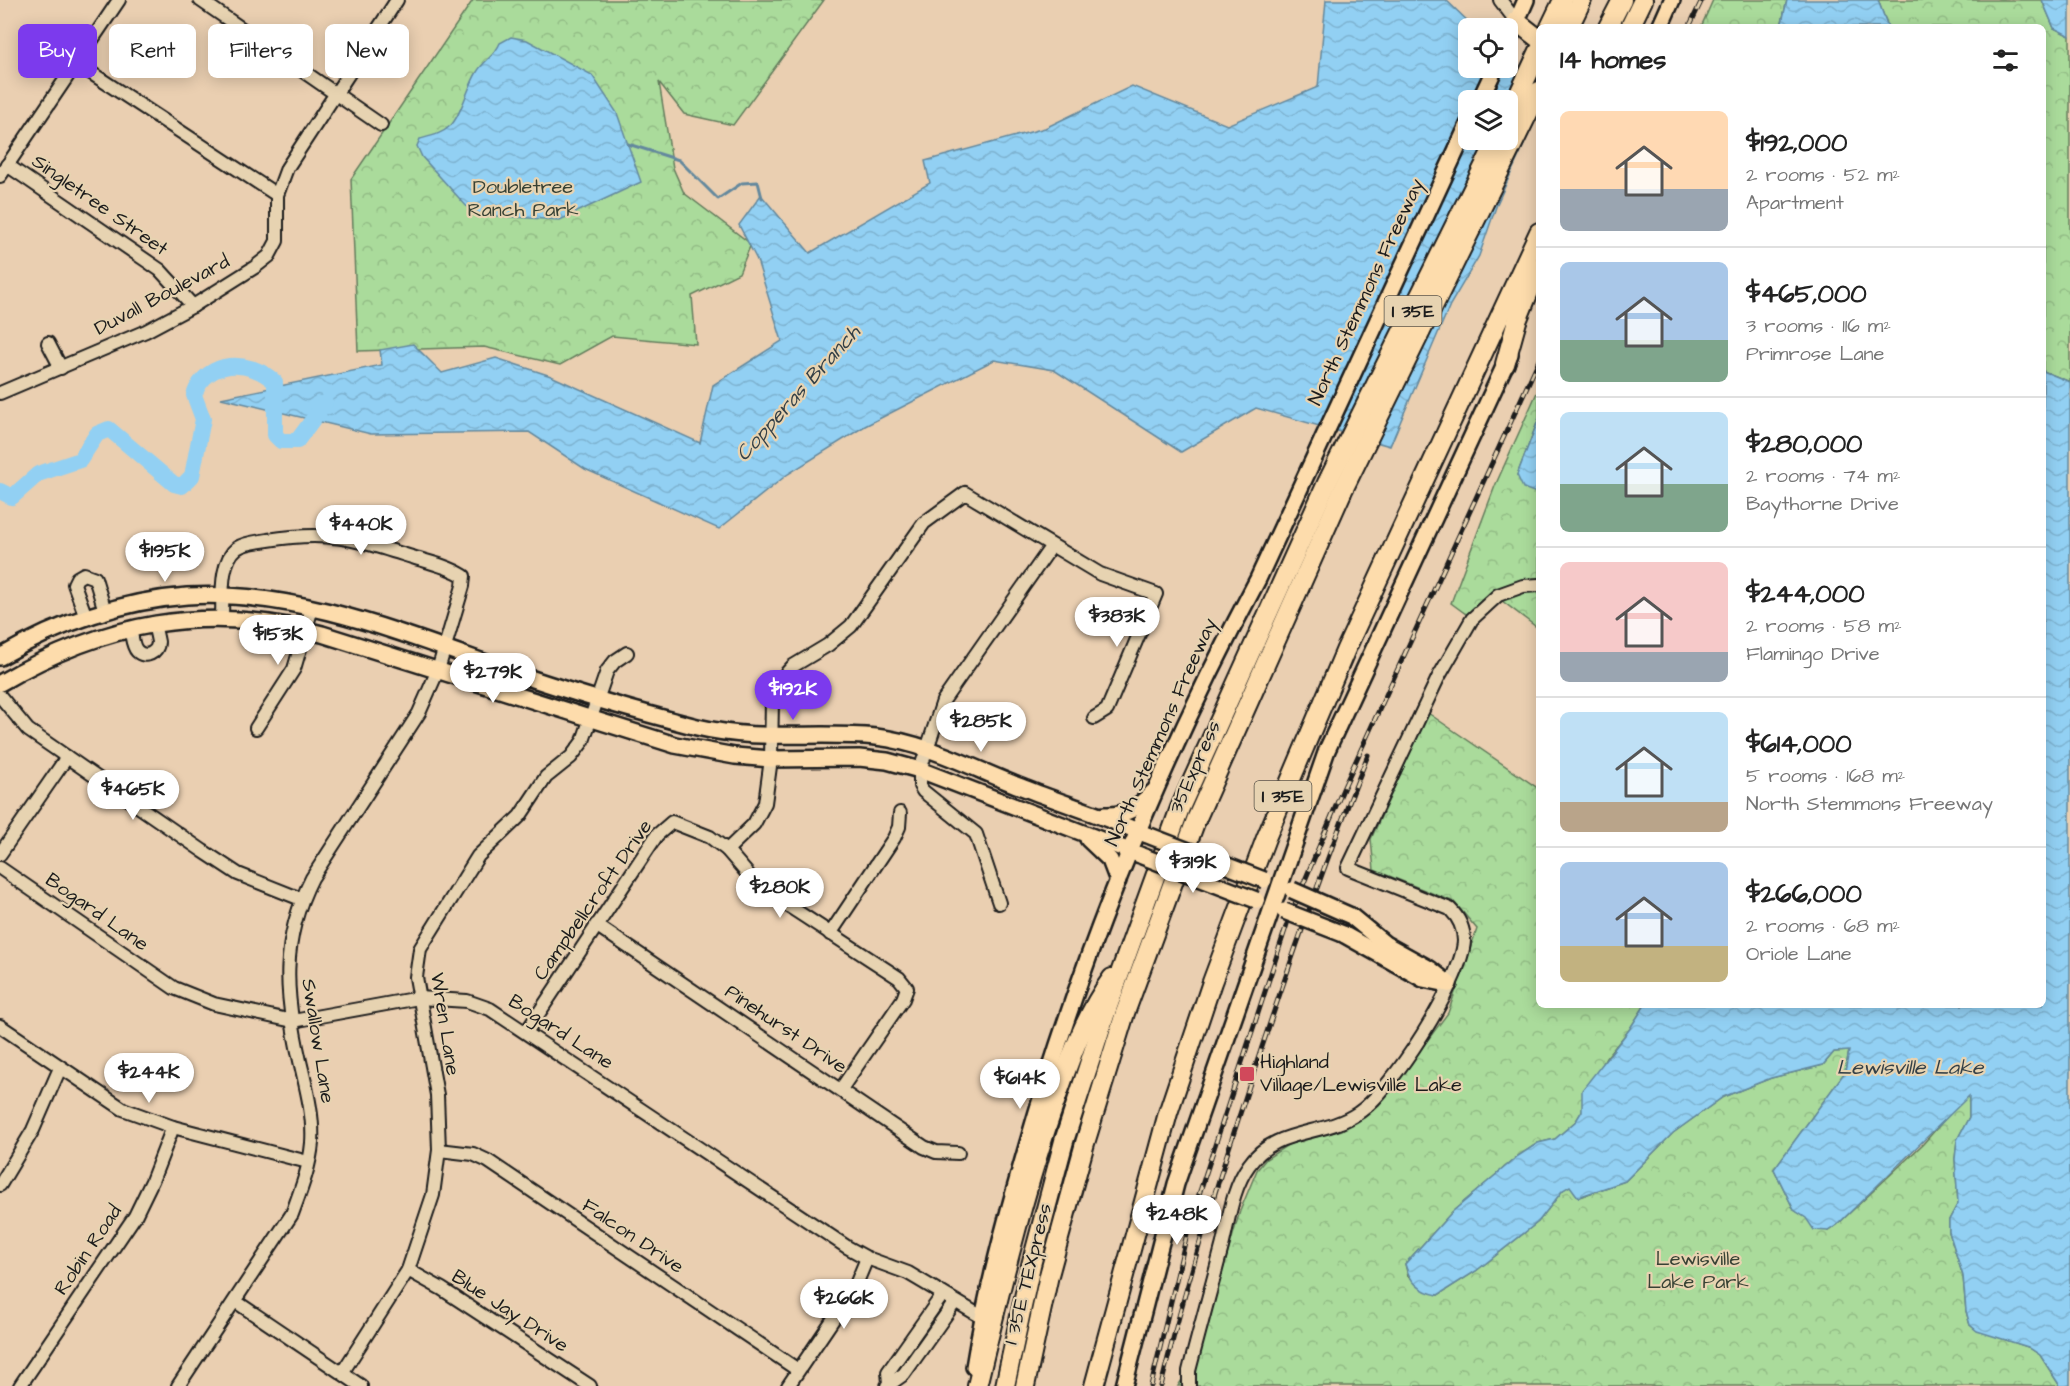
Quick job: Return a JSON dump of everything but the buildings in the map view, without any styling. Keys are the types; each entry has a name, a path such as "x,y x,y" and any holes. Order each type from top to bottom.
{"highway":[{"path":"1551,24 1563,0"},
{"path":"1570,24 1582,0"},
{"path":"1610,24 1622,0"},
{"path":"1631,24 1643,0"},
{"path":"1518,23 1536,37"},
{"path":"1518,96 1536,57"},
{"path":"1335,487 1536,97"},
{"name":"I 35E","path":"1005,1386 1031,1265 1064,1141 1124,962 1180,808 1335,487 1492,150"},
{"name":"I 35E","path":"1094,1386 1168,1113 1212,982 1266,838 1346,649 1536,238"},
{"path":"1505,364 1518,321 1536,275"},
{"name":"35Express","path":"1076,1172 1125,1013 1196,820 1335,487"},
{"path":"977,1386 1032,1171 1061,1084 1096,1000 1124,962"},
{"name":"I 35E TEXpress","path":"1025,1386 1049,1275 1076,1172"}],"main road":[{"path":"1517,18 1526,0"},
{"path":"1660,24 1672,0"},
{"name":"North Stemmons Freeway","path":"971,1386 982,1317 1005,1221 1045,1083 1070,1004 1118,881 1137,854 1159,786 1225,641 1258,579 1458,147"},
{"path":"1124,1386 1176,1184 1204,1099 1287,888 1327,750 1536,297"},
{"path":"0,657 29,640 86,617 105,611 186,596 223,596 312,608 445,648 596,698 696,726 772,737 877,737 927,749 1287,888 1350,916 1385,944 1430,969 1449,984"},
{"path":"0,683 71,647 130,628 154,623 222,618 250,620 306,630 675,745 735,756 771,759 873,758 920,770 1343,934 1423,979 1449,984"},
{"path":"1095,815 1131,812 1159,786"},
{"path":"1082,833 1110,860 1118,881"}],"street":[{"path":"97,32 119,0"},
{"path":"201,0 381,125"},
{"name":"Duvall Boulevard","path":"0,393 146,331 193,306 269,256 279,231 277,195 287,168 397,0"},
{"path":"1500,0 1514,18"},
{"path":"97,77 277,195"},
{"path":"3,171 66,78"},
{"name":"Singletree Street","path":"3,171 160,270 193,306"},
{"path":"48,343 61,368"},
{"path":"841,1089 903,999 907,988 899,978 758,886 727,850 760,815 765,803 771,759 772,700 782,678 793,666 828,645 851,626 924,524 965,493 1051,547 1100,574 1156,594 1107,711 1094,718"},
{"name":"Swallow Lane","path":"178,1386 292,1214 312,1143 311,1119 288,1004 286,972 301,898 330,847 419,713 438,670 464,576 449,568 357,540 314,534 247,544 236,549 227,562 223,596"},
{"path":"999,903 976,834 923,791 920,786 920,770 944,701 1051,547"},
{"path":"86,617 75,584 77,578 84,574 95,578 105,611"},
{"path":"1189,1386 1189,1371 1234,1200 1250,1164 1279,1139 1340,1123 1364,1109 1428,1028 1449,984 1464,943 1461,925 1454,913 1436,901 1348,868 1438,678 1472,619 1498,595 1522,586 1536,585"},
{"path":"222,618 223,596"},
{"path":"256,728 294,669 312,608"},
{"path":"130,628 136,650 142,654 149,654 155,650 158,643 154,623"},
{"name":"Wren Lane","path":"342,1373 408,1270 433,1195 439,1150 437,1095 419,998 416,963 420,949 478,856 520,816 546,777 571,757 583,741 596,698 603,689 607,671 615,661 627,653"},
{"path":"0,696 28,730 238,874 301,898"},
{"path":"0,854 67,757"},
{"path":"830,934 894,838 900,813"},
{"name":"Campbellcroft Drive","path":"527,1031 657,835 672,822 710,837 727,850"},
{"name":"Bogard Lane","path":"0,868 106,943 186,995 268,1017 293,1021 419,998 466,1001 490,1009 527,1031 867,1258 908,1273 982,1317"},
{"name":"Pinehurst Drive","path":"596,925 924,1147 936,1152 958,1153"},
{"path":"0,1026 123,1109 173,1127 308,1162"},
{"path":"0,1185 28,1139 60,1068"},
{"name":"Robin Road","path":"20,1386 135,1216 152,1181 173,1127"},
{"name":"Falcon Drive","path":"439,1150 473,1155 488,1161 798,1370"},
{"path":"788,1386 855,1287 867,1258"},
{"name":"Blue Jay Drive","path":"408,1270 442,1289 590,1386"},
{"path":"888,1385 888,1372 943,1294"},
{"path":"235,1301 360,1386"},
{"path":"888,1385 904,1374 955,1302"}],"green space":[{"name":"Doubletree Ranch Park","path":"473,0 824,0 733,125 684,114 659,82 673,168 684,193 751,244 739,273 692,296 696,344 612,336 560,365 484,347 358,351 351,179"},
{"path":"1713,0 1787,0 1782,24 1702,24"},
{"path":"1878,0 2042,0 2054,28 2070,36 2070,382 2046,372 2046,24 1887,24"},
{"path":"1536,395 1536,426 1517,475 1536,491 1536,627 1502,601 1485,612 1478,623 1451,603 1495,486"},
{"name":"Lewisville Lake Park","path":"1428,713 1536,787 1536,1008 1643,1008 1606,1058 1584,1099 1582,1111 1576,1121 1555,1139 1538,1143 1518,1156 1452,1212 1405,1264 1408,1276 1438,1295 1476,1271 1538,1222 1563,1190 1570,1185 1579,1197 1625,1181 1673,1133 1723,1097 1771,1078 1823,1065 1834,1052 1849,1051 1845,1072 1774,1169 1794,1210 1828,1231 1923,1144 1959,1103 1969,1096 1969,1117 1957,1140 1955,1159 1958,1203 1949,1220 1949,1232 1963,1276 1966,1311 1970,1325 1977,1330 2028,1347 2040,1355 2060,1386 1178,1386 1198,1355 1240,1211 1257,1170 1266,1159 1289,1144 1342,1130 1379,1105 1448,1013 1477,929 1454,902 1374,870 1371,839"}],"water":[{"path":"1326,0 1446,0 1465,18 1458,18 1458,78 1517,78 1533,125 1497,204 1479,256 1450,305 1390,446 1256,408 1181,452 1054,370 994,360 865,426 788,474 719,529 585,469 529,432 371,434 221,398 382,365 380,350 413,344 442,373 496,358 551,376 700,443 713,385 782,341 757,260 739,225 761,195 810,253 930,183 925,161 1045,128 1132,86 1227,125 1318,87"},
{"path":"1787,0 1878,0 1887,24 1782,24"},
{"path":"2042,0 2070,0 2070,36 2054,28"},
{"path":"511,37 527,40 592,75 617,113 641,182 560,220 481,215 468,208 422,157 417,146 420,139 440,133 454,122 480,68 500,43"},
{"name":"Lewisville Lake","path":"2046,372 2070,382 2070,1386 2060,1386 2040,1355 2028,1347 1977,1331 1970,1325 1966,1311 1963,1276 1949,1232 1949,1220 1958,1203 1955,1159 1957,1140 1969,1117 1969,1096 1837,1225 1828,1231 1814,1230 1806,1218 1794,1210 1774,1169 1845,1072 1849,1051 1834,1052 1823,1065 1771,1078 1723,1097 1673,1133 1625,1181 1578,1197 1570,1186 1563,1190 1538,1222 1476,1271 1438,1295 1416,1285 1409,1276 1405,1264 1452,1212 1518,1156 1538,1143 1555,1139 1576,1121 1582,1111 1582,1090 1629,1030 1643,1008 2046,1008"},
{"path":"1536,426 1536,493 1523,488 1517,475"}],"waterway":[{"path":"628,144 679,160 718,199 742,183 758,182 762,198"},
{"name":"Copperas Branch","path":"0,491 12,497 38,474 80,460 97,434 109,429 174,484 182,486 192,476 203,419 194,395 208,374 218,369 241,366 265,374 275,382 275,435 281,441 297,441 325,403"}],"railway":[{"path":"1690,24 1702,0"},
{"path":"1151,1386 1189,1225 1288,921 1343,789 1536,367"},
{"path":"1161,1386 1194,1262 1245,1100 1310,906 1368,755"}],"place":[{"name":"Highland Village/Lewisville Lake","path":"1247,1074"}]}
